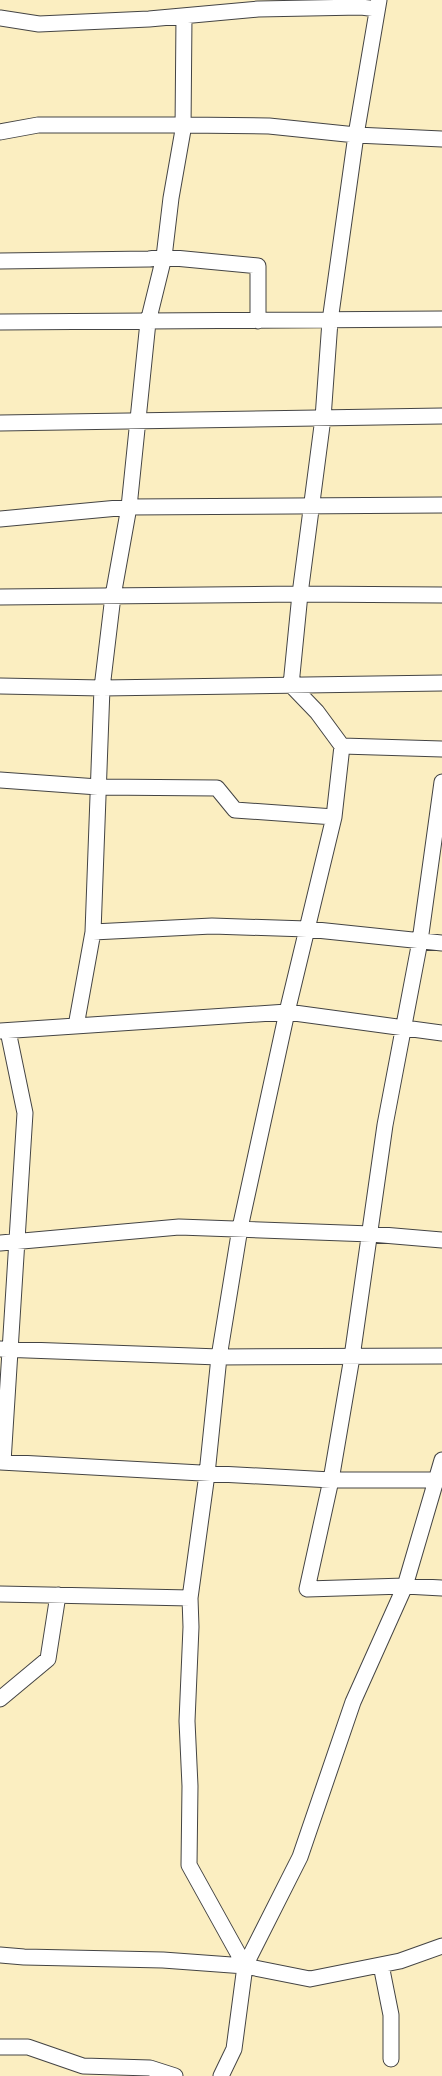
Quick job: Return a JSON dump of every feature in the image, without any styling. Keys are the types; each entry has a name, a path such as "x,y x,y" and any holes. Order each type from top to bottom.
{"street":[{"path":"0,18 39,24 184,16 258,9 361,7 378,5 356,136 330,321 323,418 300,594 291,686 316,712 342,746 334,817 287,1012 240,1228 219,1357 190,1598 191,1627 187,1721 190,1786 189,1865 245,1966"},
{"path":"76,1026 94,932 102,688 113,596 129,507 148,322 164,257 171,198 183,124 184,16"},
{"path":"0,132 38,125 183,124 269,126 356,136 442,139"},
{"path":"0,261 141,260 164,257 258,266 258,321"},
{"path":"0,322 330,321 442,319"},
{"path":"0,423 442,416"},
{"path":"0,519 129,507 442,505"},
{"path":"0,597 300,594 442,595"},
{"path":"0,686 102,688 442,683"},
{"path":"342,746 442,749"},
{"path":"0,780 98,787 217,788 235,810 334,817"},
{"path":"442,782 420,941 386,1125 352,1357 331,1480 307,1589 404,1586 442,1588"},
{"path":"94,932 212,926 307,929 442,943"},
{"path":"439,1480 331,1480 1,1462 5,1349 17,1242 25,1113 4,1031 287,1012 442,1033"},
{"path":"0,1243 178,1227 240,1228 371,1234 442,1240"},
{"path":"5,1349 219,1357 442,1356"},
{"path":"221,2076 234,2049 245,1966 300,1857 353,1702 404,1586 439,1480 442,1460"},
{"path":"0,1594 190,1598"},
{"path":"0,1699 48,1659 58,1595"},
{"path":"0,1955 24,1957 163,1960 245,1966 310,1979 400,1961 442,1946"},
{"path":"381,1965 391,2015 391,2059"},
{"path":"0,2047 28,2048 83,2066 128,2072 150,2068 175,2076"}],"sand":[{"path":"0,0 442,0 442,2076 0,2076"}]}
